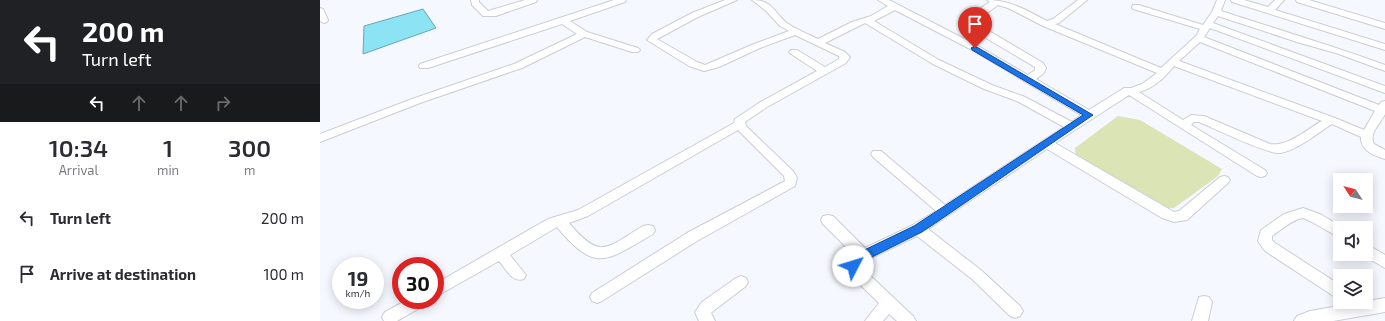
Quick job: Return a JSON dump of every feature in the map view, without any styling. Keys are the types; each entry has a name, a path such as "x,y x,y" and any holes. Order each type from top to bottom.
{"street":[{"path":"475,0 474,3 486,14 493,14 533,0"},
{"path":"424,66 564,21 622,0"},
{"path":"733,0 696,15 655,36 652,40 693,64 704,68 715,65 757,46 796,32"},
{"path":"444,286 553,223 567,220 583,213 740,124 742,119 763,105 843,61 845,56 783,24 768,8 756,0"},
{"path":"882,0 975,48 1089,115"},
{"path":"1046,24 1056,21 1083,0"},
{"path":"908,321 855,271 853,266 854,262 918,229 1071,126 1128,90 1147,86 1199,38 1216,12 1221,0"},
{"path":"1235,0 1385,47"},
{"path":"1269,11 1280,0"},
{"path":"1300,0 1385,26"},
{"path":"1028,80 1040,72 1041,68 1039,65 974,27 969,22 973,17 994,1 1011,6 1046,24 1163,72"},
{"path":"818,43 855,24 874,18 895,6"},
{"path":"1136,7 1206,26 1385,90"},
{"path":"320,11 324,20"},
{"path":"1216,12 1303,41 1339,51 1385,68"},
{"path":"1344,34 1353,16"},
{"path":"866,20 942,65 988,87 1021,99 1071,126"},
{"path":"564,21 584,34 635,50"},
{"path":"320,138 416,101 518,66 584,34"},
{"path":"1199,38 1384,108 1366,135 1367,143 1371,148 1385,155"},
{"path":"794,52 824,71"},
{"path":"1172,62 1331,120 1366,135"},
{"path":"1128,90 1261,173"},
{"path":"1184,125 1191,119 1200,118 1268,147 1278,149 1290,145 1331,120"},
{"path":"597,297 692,237 791,183 789,174 740,124"},
{"path":"1046,143 1174,218 1182,216 1224,180"},
{"path":"877,154 945,212"},
{"path":"1333,228 1312,215 1300,212 1293,214 1266,234 1264,238 1270,246 1333,289"},
{"path":"828,220 864,256"},
{"path":"559,221 585,248 597,254 615,249 648,230"},
{"path":"918,229 977,275 1015,311"},
{"path":"500,253 518,275"},
{"path":"1373,254 1385,262"},
{"path":"707,321 703,312 707,307 741,282"},
{"path":"873,321 884,309 887,302"},
{"path":"1200,321 1204,302"},
{"path":"1373,305 1385,305"},
{"path":"390,317 404,309"},
{"path":"1302,321 1346,309"}],"green space":[{"path":"1118,116 1140,120 1222,169 1218,176 1174,208 1153,208 1076,159 1075,148"}],"water":[{"path":"423,9 436,28 363,54 364,26"}],"route":[{"path":"853,266 854,262 858,258 918,229 934,219 1007,168 1089,115 975,48"}]}
